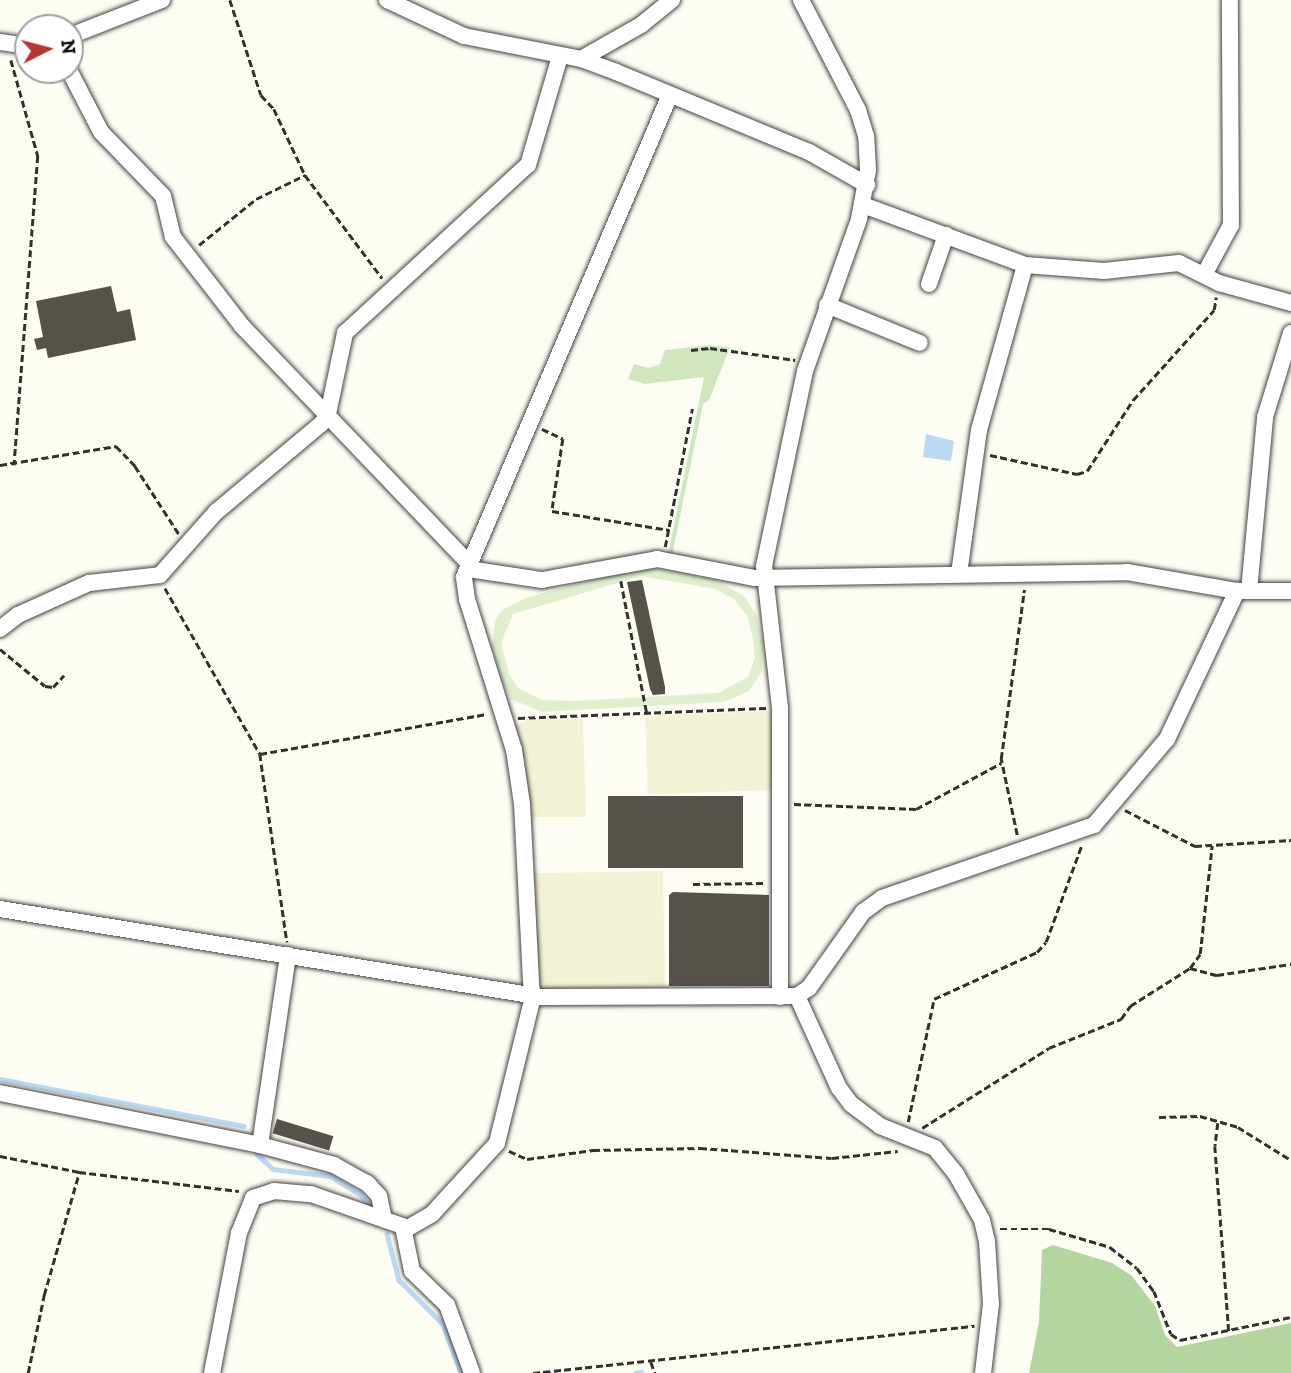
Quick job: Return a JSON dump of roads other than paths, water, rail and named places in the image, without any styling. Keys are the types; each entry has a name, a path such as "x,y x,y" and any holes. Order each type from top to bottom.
{"street":[{"path":"84,31 162,0"},
{"path":"387,0 464,36 580,59 809,152 867,185"},
{"path":"580,59 641,25 672,0"},
{"path":"780,997 780,708 764,578 808,362 863,205 867,185 863,125 840,69 803,0"},
{"path":"1205,273 1231,225 1230,0"},
{"path":"0,629 18,614 89,583 160,575 185,541 328,414 341,340 528,164 560,56"},
{"path":"76,84 101,132 163,196 168,229 243,326 468,566 542,580 663,560 764,578 1127,572 1243,591 1291,591"},
{"path":"212,1373 239,1233 253,1198 274,1191 312,1194 403,1227 432,1214 497,1143 532,995 521,791 502,715 467,599 468,566 533,425 670,95"},
{"path":"863,205 1025,265 1104,271 1167,262 1205,273 1219,283 1291,303"},
{"path":"929,284 946,235"},
{"path":"958,574 976,452 1025,265"},
{"path":"827,305 920,343"},
{"path":"0,909 532,995 797,996 809,988 871,904 1082,831 1116,804 1167,739 1243,591 1265,417 1291,333"},
{"path":"260,1144 288,955"},
{"path":"797,996 839,1088 866,1116 935,1148 946,1160 986,1232 989,1325 983,1373"},
{"path":"0,1093 260,1144 358,1176 379,1196 384,1219"},
{"path":"403,1227 412,1271 447,1305 472,1373"}],"water":[{"path":"926,434 954,441 951,461 923,457"}],"waterway":[{"path":"0,1079 243,1126"},
{"path":"257,1154 273,1169 330,1176 360,1194 369,1205"},
{"path":"387,1234 399,1280 443,1324 461,1373"},
{"path":"635,1373 641,1372"}]}
